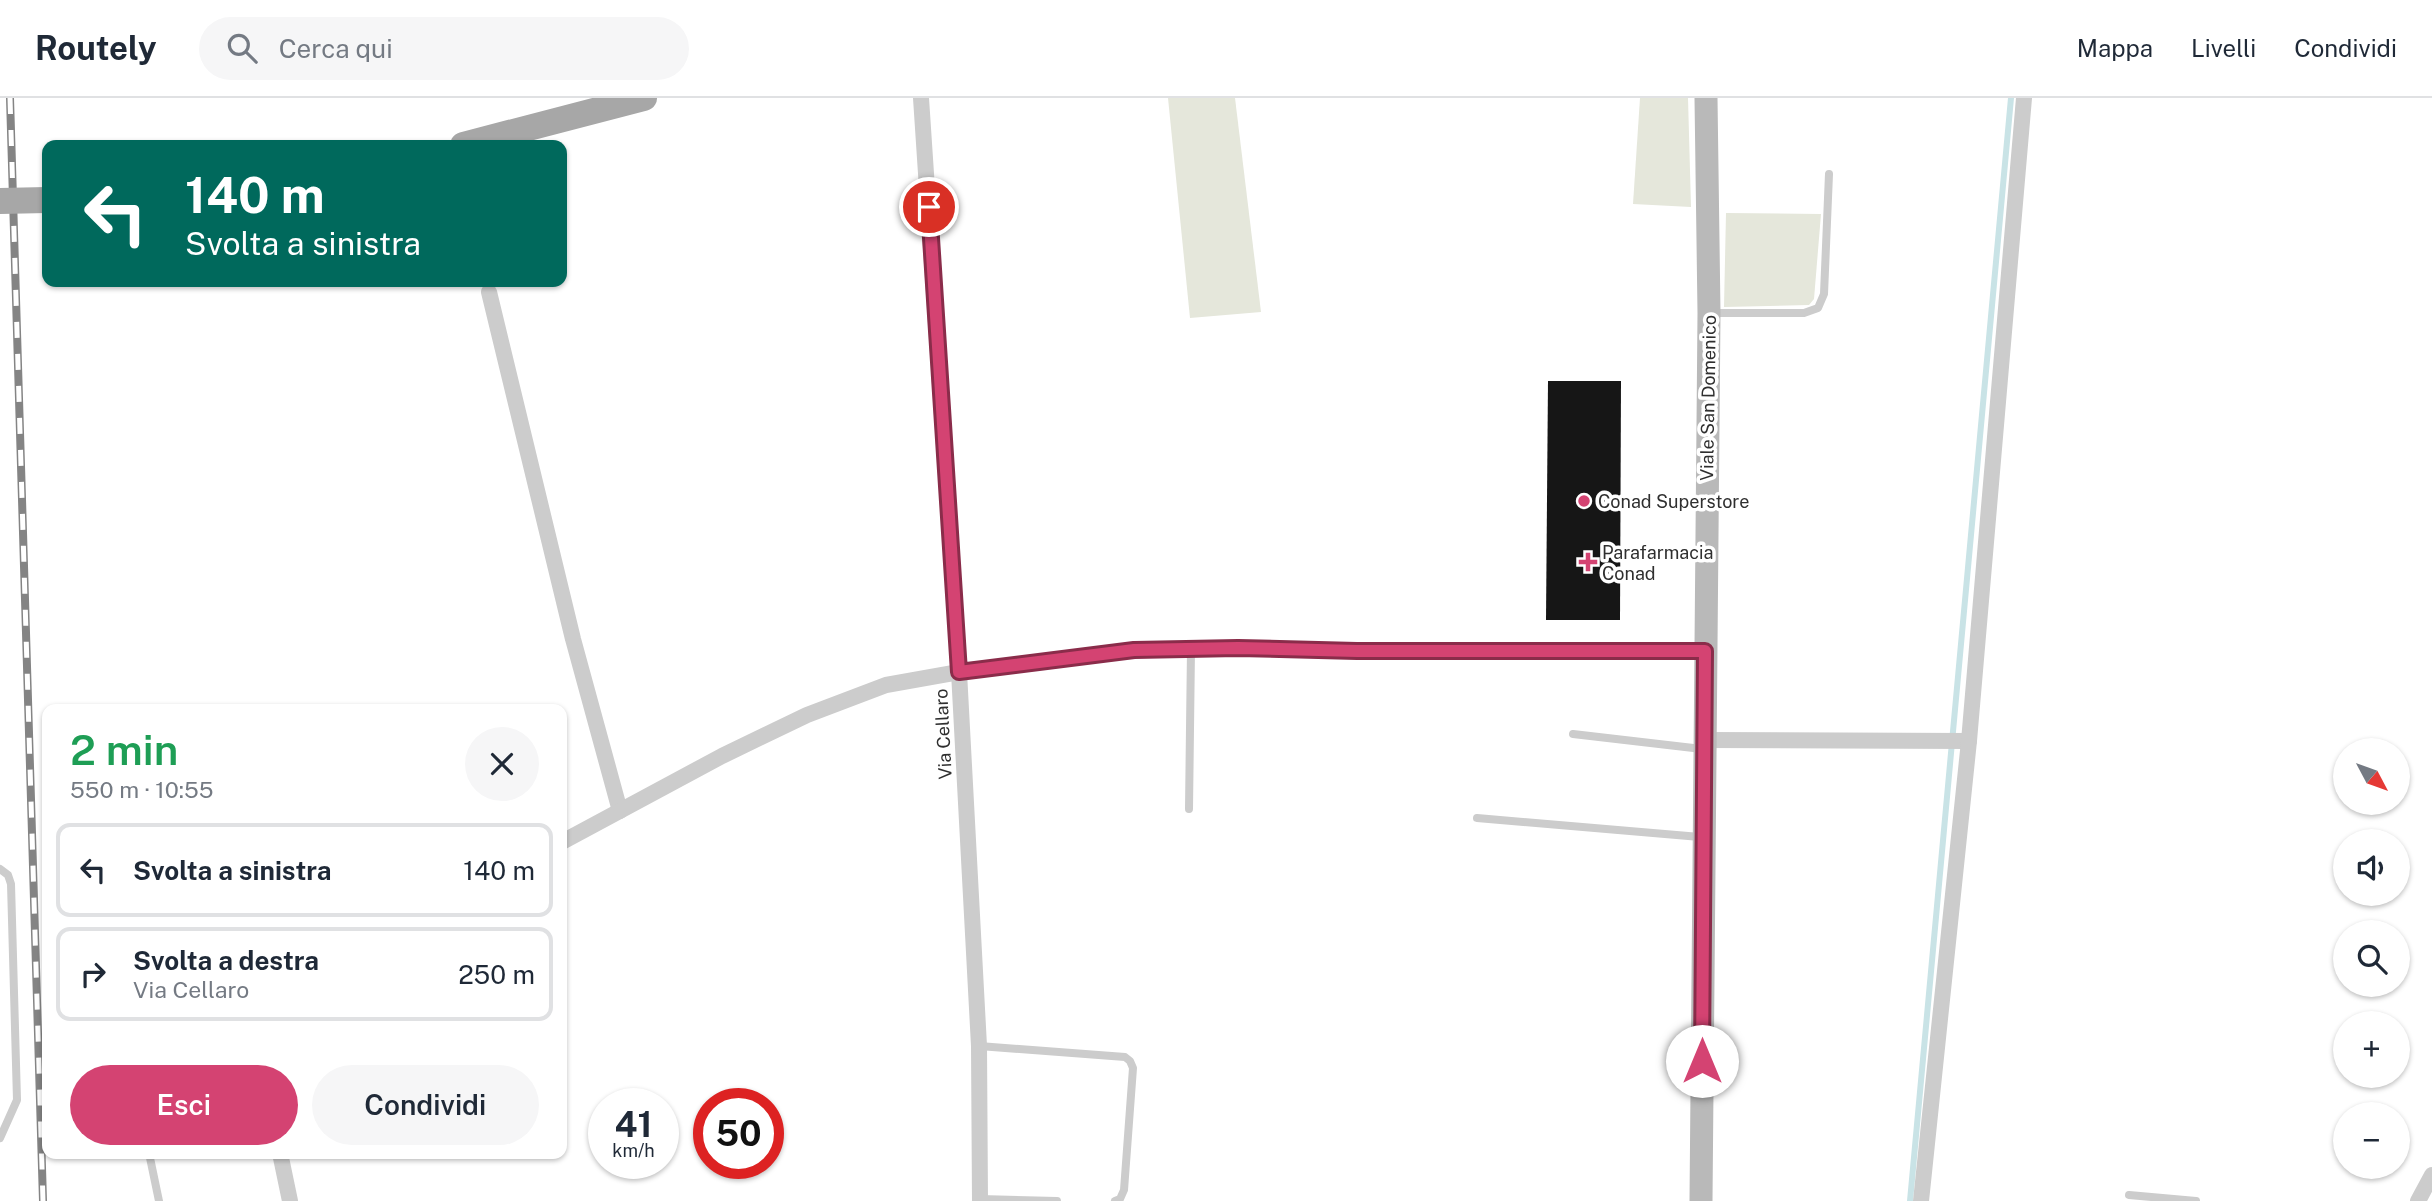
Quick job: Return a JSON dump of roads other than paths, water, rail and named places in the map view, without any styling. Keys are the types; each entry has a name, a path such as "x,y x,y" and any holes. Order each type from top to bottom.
{"main road":[{"path":"482,140 644,98"},
{"name":"Viale San Domenico","path":"1701,1201 1709,313 1706,98"},
{"path":"0,201 42,200"}],"street":[{"name":"Via Cellaro","path":"921,98 959,672 979,1046 980,1200"},
{"path":"1921,1201 2024,98"},
{"path":"489,292 573,639 620,811"},
{"path":"567,839 722,756 807,715 886,685 959,672 1134,650 1705,651"},
{"path":"1704,744 1965,741"},
{"path":"281,1159 290,1201"},
{"path":"2418,1201 2432,1175"}],"lane":[{"path":"1709,313 1804,313 1818,308 1824,294 1829,174"},
{"path":"1189,809 1191,649"},
{"path":"1573,734 1704,744"},
{"path":"1477,818 1703,838"},
{"path":"0,869 8,875 12,884 13,1016 17,1082 17,1100 0,1138"},
{"path":"979,1046 1125,1057 1130,1061 1133,1068 1124,1190 1120,1199 1115,1201"},
{"path":"150,1159 159,1201"},
{"path":"2129,1195 2196,1201"},
{"path":"980,1200 1057,1201"}],"waterway":[{"path":"1910,1201 2011,98"}],"railway":[{"path":"10,98 43,1201"}],"place":[{"name":"Conad Superstore","path":"1584,501"},
{"name":"Parafarmacia Conad","path":"1588,562"}]}
